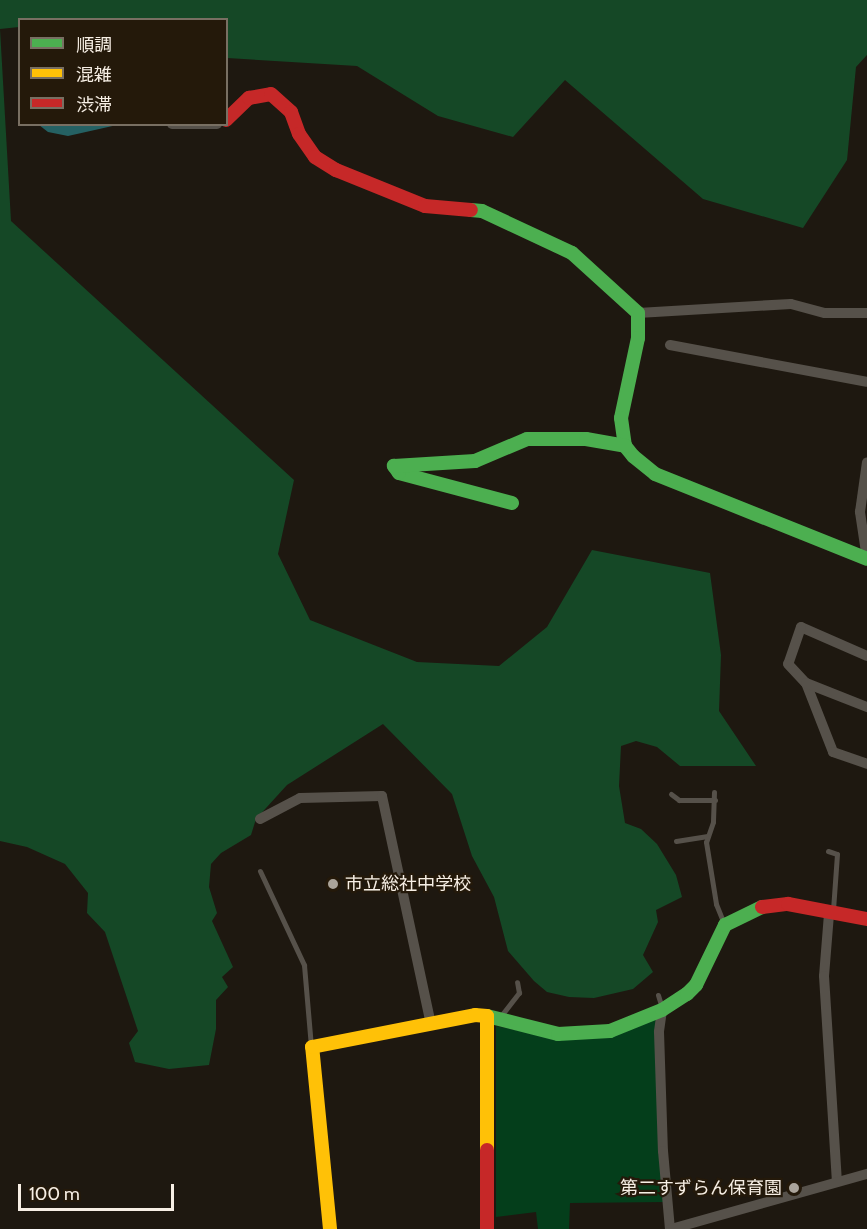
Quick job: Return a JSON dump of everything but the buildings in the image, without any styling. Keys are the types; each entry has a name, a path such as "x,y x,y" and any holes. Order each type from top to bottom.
{"street":[{"path":"228,118 249,98 271,94 284,101 306,147 322,163 425,206 482,211 510,221 549,245 572,253 638,313 791,304 825,313 867,313"},
{"path":"625,446 621,418 638,338 638,313"},
{"path":"670,345 867,382"},
{"path":"512,503 399,472 394,466 475,460 527,439 586,439 625,446 655,474 867,559"},
{"path":"867,462 860,512 867,559"},
{"path":"867,656 801,627 788,664 806,683 833,752 867,765"},
{"path":"806,683 867,707"},
{"path":"260,819 300,798 382,796 431,1024"},
{"path":"330,1229 312,1047 431,1024 493,1017 558,1034 610,1031 662,1010 696,985 725,925 741,914 774,905 802,906 830,914 867,919"},
{"path":"830,914 824,976 837,1182"},
{"path":"662,1010 659,1032 663,1151 671,1229 867,1174"},
{"path":"487,1229 493,1017"}],"lane":[{"path":"714,792 715,800 708,836 709,874 725,925"},
{"path":"671,794 679,800 715,800"},
{"path":"676,841 708,836"},
{"path":"828,851 837,854 830,914"},
{"path":"260,870 304,965 312,1047"},
{"path":"493,1017 519,993 517,982"},
{"path":"658,995 662,1010"}],"green space":[{"path":"0,0 867,0 867,55 856,67 847,160 803,228 703,199 565,80 513,137 438,116 357,66 228,58 228,18 18,18 18,27 0,29"},
{"path":"0,29 11,221 294,480 278,554 310,620 417,662 499,666 547,627 592,550 710,573 721,655 719,711 756,766 680,766 657,747 636,741 621,746 619,786 625,823 641,829 657,844 676,875 682,897 656,910 658,922 643,955 653,972 633,989 594,998 569,997 547,992 534,981 508,951 494,897 472,856 452,794 383,724 287,785 256,819 251,835 221,853 211,864 209,887 217,913 212,921 233,967 222,977 228,987 216,1000 216,1029 209,1065 169,1069 135,1062 129,1043 138,1031 105,932 87,913 88,893 65,864 27,847 0,841"},
{"path":"656,1016 666,1202 570,1203 569,1229 538,1229 536,1212 496,1217 496,1026 556,1038"}],"water":[{"path":"40,126 113,126 68,136 48,132"}],"traffic: fast":[{"path":"471,210 482,211 572,253 638,313 638,338 621,418 625,446 633,456 655,474 867,559"},
{"path":"512,503 399,473 394,466 475,461 527,439 586,439 625,446"},
{"path":"487,1016 558,1034 610,1031 662,1010 687,994 696,985 725,925 762,907"}],"traffic: slow":[{"path":"330,1229 312,1047 475,1015 487,1016 487,1150"}],"traffic: jam":[{"path":"228,118 249,98 271,94 291,112 299,134 315,157 336,170 425,206 471,210"},
{"path":"762,907 788,904 867,919"},
{"path":"487,1150 487,1229"}],"place":[{"name":"市立総社中学校","path":"333,884"},
{"name":"第二すずらん保育園","path":"794,1188"}]}
